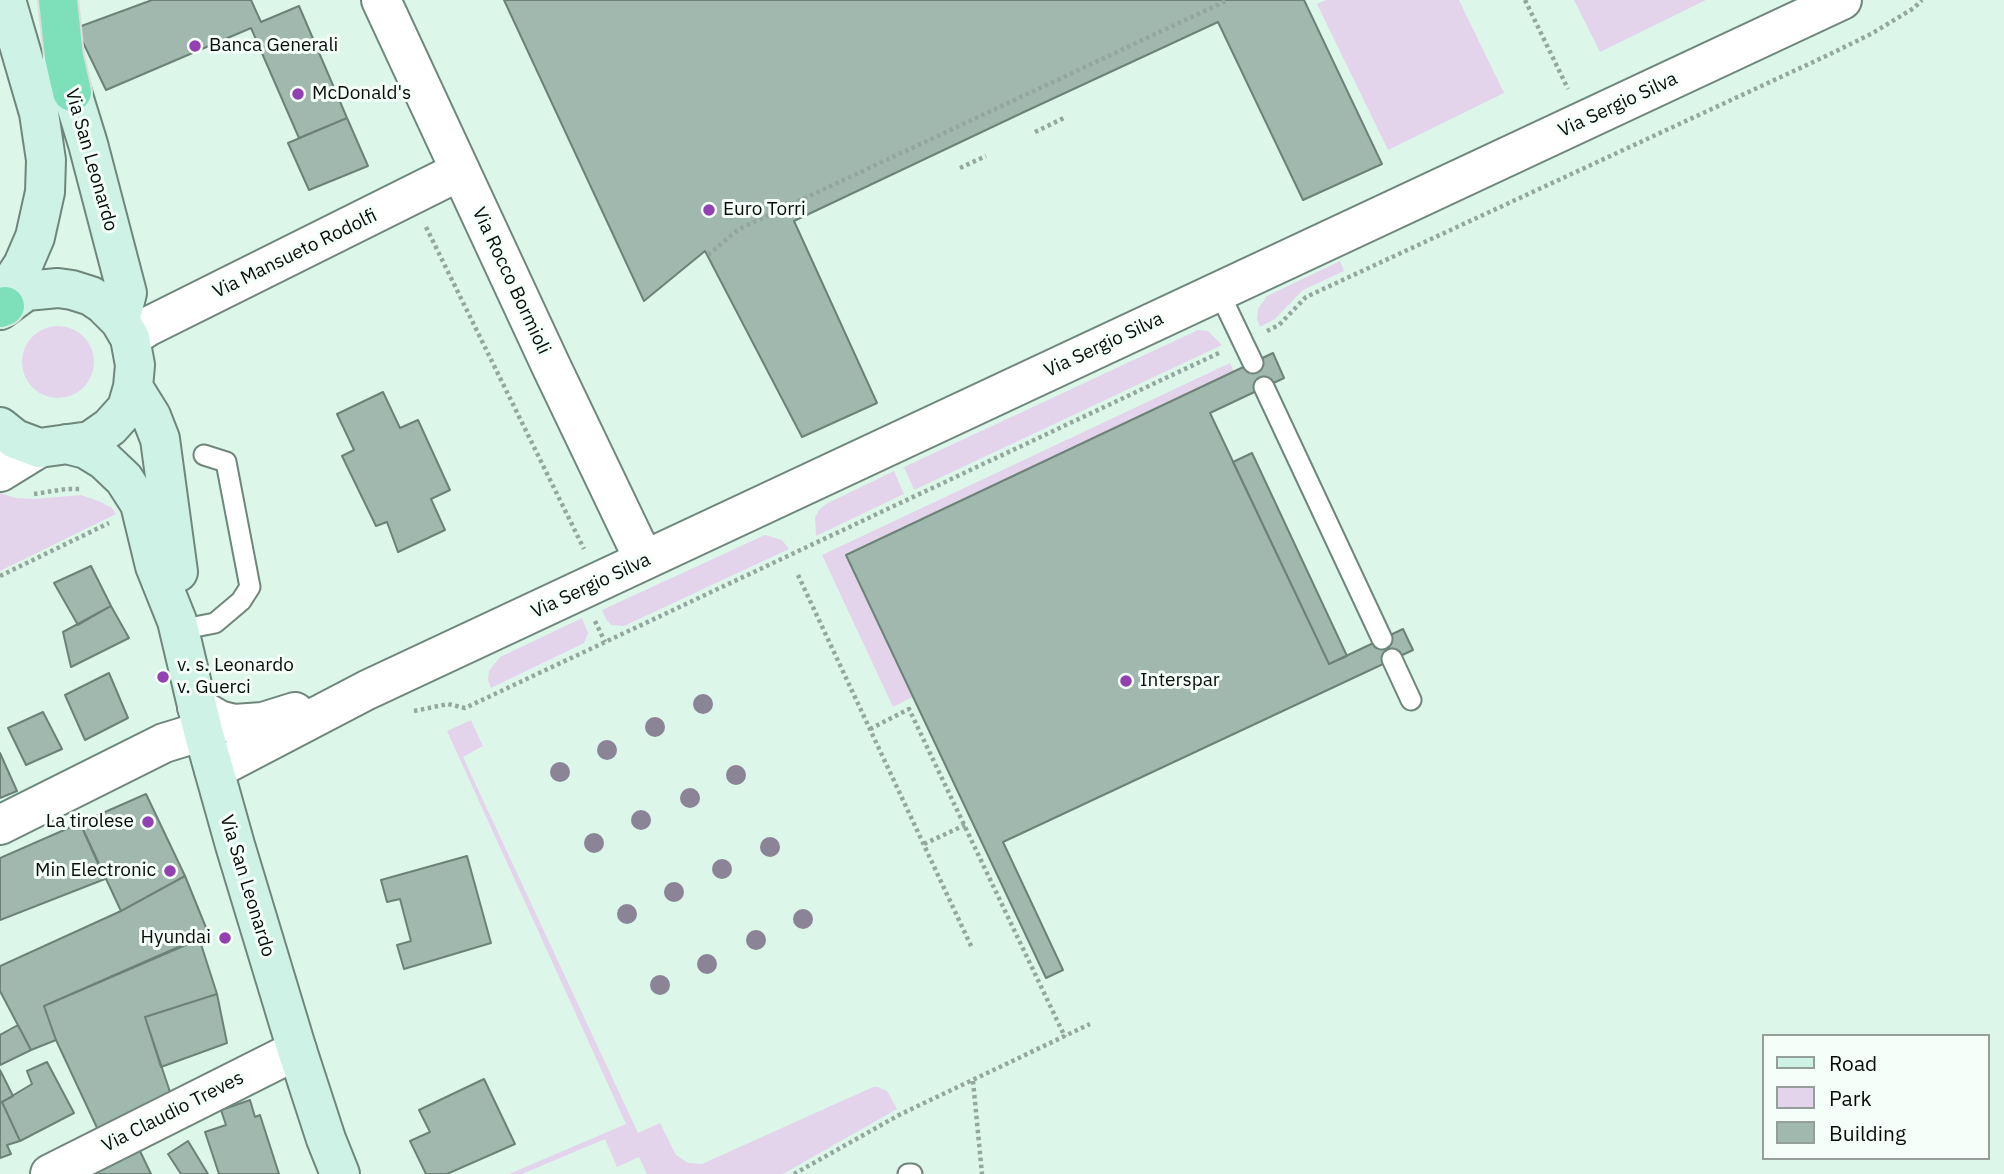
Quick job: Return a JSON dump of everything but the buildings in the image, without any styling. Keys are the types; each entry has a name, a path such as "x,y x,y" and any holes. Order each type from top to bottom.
{"highway":[{"path":"58,0 64,57 72,92"}],"main road":[{"name":"Via San Leonardo","path":"6,0 39,113 46,160 45,192 35,237 23,265 7,289 8,304"},
{"name":"Via San Leonardo","path":"44,0 127,293 125,330 135,365 133,387 154,423 162,447 177,562 179,630"},
{"path":"8,304 58,288 72,290 91,296 103,304 125,330"},
{"path":"52,446 90,441 110,427 127,408 133,387"},
{"name":"Via San Leonardo","path":"0,427 15,439 86,449 104,460 131,488 143,514 155,566 179,630 214,770 297,1050 329,1157 340,1174"}],"street":[{"name":"Via Rocco Bormioli","path":"381,0 644,560"},
{"name":"Via Sergio Silva","path":"214,770 367,690 1842,0"},
{"name":"Via Mansueto Rodolfi","path":"125,330 147,327 460,171"},
{"path":"15,483 52,446"},
{"name":"Via Sergio Silva","path":"200,719 234,724 263,722 367,690"},
{"path":"0,825 164,743 200,719"},
{"name":"Via Claudio Treves","path":"50,1174 297,1050"}],"lane":[{"path":"1219,292 1253,363"},
{"path":"1264,387 1382,639"},
{"path":"179,630 215,624 241,601 250,587 226,461 204,455"},
{"path":"1392,659 1411,700"}],"path":[{"path":"708,255 739,229 1228,0"},
{"path":"1525,0 1601,159"},
{"path":"405,715 418,709 448,704 465,708 1279,325 1306,297 1871,34 1914,8 1922,0"},
{"path":"1035,132 1065,118"},
{"path":"960,168 986,156"},
{"path":"422,220 586,554 575,579 605,642"},
{"path":"15,483 85,490"},
{"path":"0,576 114,520"},
{"path":"798,575 972,948"},
{"path":"870,729 909,709 1065,1037"},
{"path":"924,844 965,825"},
{"path":"794,1174 899,1115 1090,1024"},
{"path":"972,1081 982,1174"}],"green space":[{"path":"1326,0 1459,0 1504,93 1388,150 1317,4"},
{"path":"1574,0 1706,0 1600,52"},
{"path":"1340,261 1344,271 1303,290 1275,319 1260,327 1258,309 1267,296"},
{"path":"51,326 65,326 84,336 94,355 94,369 84,388 65,398 51,398 32,388 22,369 22,355 32,336"},
{"path":"1198,330 1208,331 1222,345 914,490 904,467"},
{"path":"1230,363 1234,372 847,555 913,697 893,707 822,555"},
{"path":"894,471 904,494 816,536 815,518 826,504"},
{"path":"0,493 16,498 34,499 81,495 101,502 112,508 116,514 0,571"},
{"path":"765,535 782,540 789,549 624,626 611,625 606,619 602,610"},
{"path":"582,618 588,633 584,643 491,688 489,671 500,657"},
{"path":"471,720 483,746 463,757 638,1133 660,1123 676,1155 688,1163 702,1164 873,1087 887,1091 897,1109 783,1174 647,1174 639,1157 617,1167 605,1139 522,1174 509,1174 626,1124 447,731"}],"place":[{"name":"Banca Generali","path":"195,46"},
{"name":"McDonald's","path":"298,94"},
{"name":"Euro Torri","path":"709,210"},
{"name":"v. s. Leonardo v. Guerci","path":"163,677"},
{"name":"Interspar","path":"1126,681"},
{"name":"La tirolese","path":"148,822"},
{"name":"Min Electronic","path":"170,871"},
{"name":"Hyundai","path":"225,938"}]}
